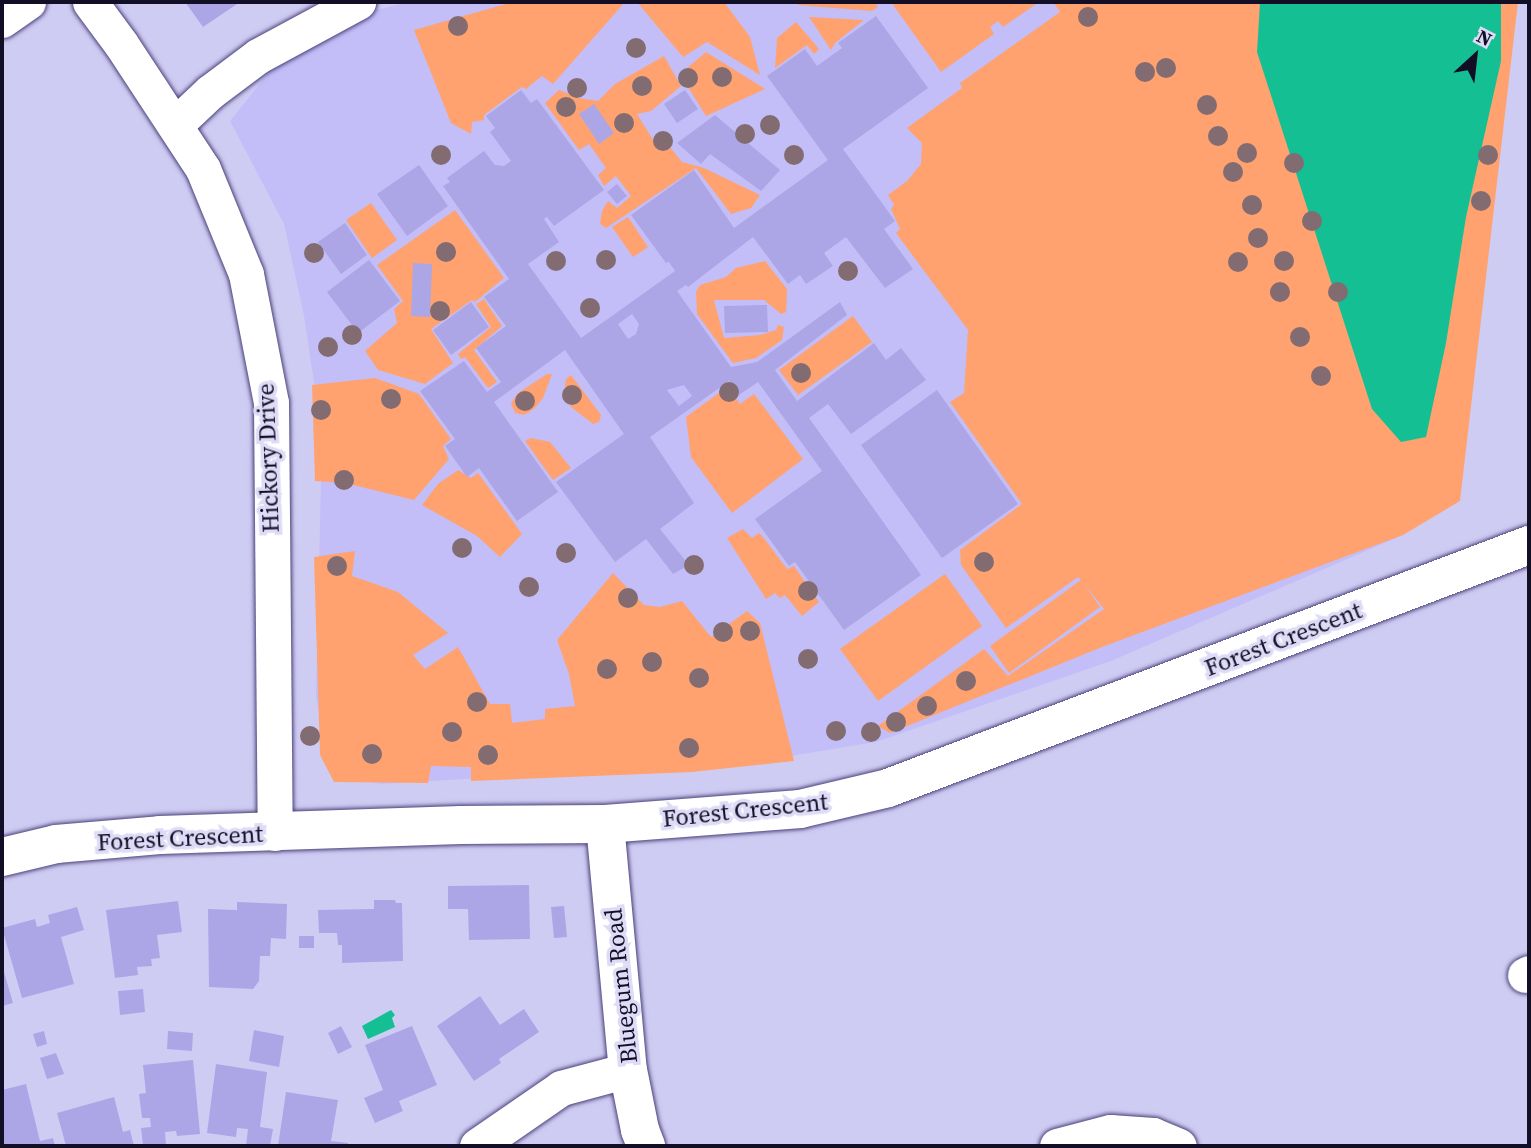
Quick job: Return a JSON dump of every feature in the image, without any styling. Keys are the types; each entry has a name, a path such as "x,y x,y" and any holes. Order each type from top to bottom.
{"street":[{"path":"2,20 28,2"},
{"name":"Hickory Drive","path":"89,2 176,124 203,169 246,274 271,403 275,833"},
{"path":"176,124 210,93 258,56 358,2"},
{"name":"Forest Crescent","path":"2,857 56,845 160,835 461,825 605,824 800,809 888,788 1529,545"},
{"name":"Bluegum Road","path":"605,824 628,1070 639,1130 646,1146"},
{"path":"477,1146 561,1088 628,1070"},
{"path":"1057,1146 1110,1132 1153,1135 1179,1146"}],"shaded area":[{"path":"409,2 1053,2 1084,47 1248,36 1403,535 1111,661 876,742 760,761 381,784 331,774 316,696 322,436 304,316 284,224 230,121 274,66 364,13"},
{"path":"513,2 625,2 553,84 542,76 526,89 522,87 484,115 484,120 472,122 471,134 451,123 414,30"},
{"path":"637,2 724,2 750,37 760,75 707,42 683,57"},
{"path":"795,2 875,2 878,7 872,11 798,5"},
{"path":"891,2 1039,2 1003,27 998,21 990,27 994,34 941,72"},
{"path":"1053,2 1518,2 1460,501 1403,535 1102,647 890,733 878,726 984,649 1008,676 1104,609 1084,584 1100,607 1009,673 990,646 1081,580 1078,577 1006,628 961,565 960,550 1022,504 950,402 964,393 968,330 896,233 900,229 891,209 894,205 888,195 907,181 921,164 922,143 907,128 962,88 960,83 1060,12"},
{"path":"1260,2 1501,2 1501,61 1466,217 1446,343 1426,437 1401,442 1372,409 1257,52"},
{"path":"809,17 864,20 835,43 831,50"},
{"path":"796,22 819,49 814,54 807,45 775,68 777,38"},
{"path":"706,52 765,89 706,116 680,74"},
{"path":"664,56 681,86 651,111 637,114 660,151 669,146 682,162 704,168 760,195 751,208 731,214 696,168 606,228 600,224 602,211 608,201 617,208 631,196 616,176 604,186 598,175 606,168 589,144 579,150 545,103 559,90 579,98 598,101 615,84"},
{"path":"371,203 397,240 372,258 346,220"},
{"path":"455,210 504,278 475,302 472,300 431,329 453,363 425,384 378,370 365,351 397,323 394,309 403,301 377,265"},
{"path":"628,217 648,247 633,257 612,227"},
{"path":"765,261 787,289 786,312 781,314 764,300 714,300 724,338 760,335 776,330 778,325 784,327 782,340 756,358 733,363 697,314 696,292 700,285 726,277 736,268"},
{"path":"484,299 502,326 474,350 497,382 488,388 465,357 461,359 458,354 491,327 476,304"},
{"path":"853,316 872,342 798,395 779,370"},
{"path":"547,374 552,374 543,398 534,409 524,415 515,413 511,403 518,393"},
{"path":"571,375 601,415 599,422 593,424 571,407 566,397 565,385 566,379"},
{"path":"375,378 419,394 451,439 443,446 449,459 414,500 345,483 315,481 312,385"},
{"path":"727,387 740,404 754,394 803,459 732,513 691,457 686,417"},
{"path":"531,438 550,442 571,468 553,480 525,441"},
{"path":"458,470 471,478 478,473 522,534 500,557 477,536 422,505 438,484"},
{"path":"743,529 752,538 759,533 787,569 794,566 819,602 802,616 785,595 780,598 775,593 766,599 727,538"},
{"path":"355,551 352,576 398,592 448,633 413,655 425,669 458,647 490,704 510,704 512,723 545,719 545,709 575,706 569,674 557,640 613,573 644,605 660,607 682,601 711,637 747,611 760,623 794,761 692,772 471,781 471,767 431,766 428,783 334,782 320,755 314,557"},
{"path":"945,574 982,626 878,701 840,649"},
{"path":"391,1010 395,1015 392,1018 395,1027 368,1039 362,1026"}],"building":[{"path":"185,2 240,2 203,27"},
{"path":"876,16 928,88 843,149 895,221 884,229 913,269 885,288 846,237 824,253 833,266 806,284 800,275 788,284 753,237 688,287 686,285 677,291 731,367 757,362 840,302 847,315 775,370 797,401 874,343 886,360 901,348 926,380 851,434 828,404 809,418 921,575 844,630 795,562 789,566 755,519 822,471 758,382 739,395 729,381 650,437 694,503 660,529 689,565 673,574 646,539 615,562 556,482 624,434 565,350 494,402 558,492 517,521 479,468 467,477 445,446 455,439 420,391 464,361 487,392 501,382 476,348 506,326 484,297 509,279 443,186 450,182 447,178 484,151 495,165 504,166 511,161 490,132 495,128 486,116 521,90 531,103 537,99 604,190 554,226 547,217 544,219 559,242 528,264 581,338 675,271 669,262 666,263 631,215 694,170 734,228 828,160 767,76 805,49 817,66 842,48 838,43","holes":["632,314 639,324 636,334 628,339 618,324","684,385 692,396 679,406 667,390"]},
{"path":"685,90 698,109 677,123 664,104"},
{"path":"594,104 614,133 599,144 579,114"},
{"path":"715,115 780,170 761,191 710,154 701,164 677,143"},
{"path":"419,165 448,206 407,236 377,194"},
{"path":"617,184 627,196 617,204 607,192"},
{"path":"345,223 367,255 341,274 318,242"},
{"path":"369,260 400,301 358,333 327,292"},
{"path":"413,263 432,264 430,317 411,316"},
{"path":"471,302 489,327 451,355 433,330"},
{"path":"767,305 768,332 725,333 724,306"},
{"path":"937,390 1018,504 942,558 861,445"},
{"path":"529,885 530,939 469,940 468,909 448,909 448,886"},
{"path":"374,900 395,900 396,903 402,903 403,961 342,963 342,945 338,945 337,933 319,933 318,910 374,909"},
{"path":"178,901 182,932 157,935 160,958 151,959 152,966 137,967 138,975 115,978 106,910"},
{"path":"237,902 287,904 286,939 271,938 270,956 260,956 259,981 253,989 209,987 208,909 237,910"},
{"path":"564,906 567,937 554,938 551,907"},
{"path":"77,907 84,930 61,937 74,984 22,998 2,928 35,919 37,927 50,923 48,915"},
{"path":"299,936 314,936 314,948 299,948"},
{"path":"2,965 13,1003 2,1006"},
{"path":"143,989 145,1012 120,1015 118,991"},
{"path":"480,996 500,1025 524,1009 539,1032 499,1059 501,1063 474,1081 437,1026"},
{"path":"341,1026 352,1047 338,1054 328,1033"},
{"path":"412,1026 437,1085 399,1101 403,1111 375,1123 364,1098 383,1090 365,1045"},
{"path":"254,1030 284,1036 279,1067 249,1061"},
{"path":"44,1031 47,1044 37,1047 33,1034"},
{"path":"168,1031 193,1033 192,1051 167,1049"},
{"path":"56,1053 64,1074 47,1079 40,1058"},
{"path":"193,1060 200,1134 177,1136 176,1131 165,1132 166,1146 143,1146 141,1128 151,1127 150,1118 142,1118 139,1094 146,1093 143,1065"},
{"path":"216,1064 267,1072 260,1127 273,1129 270,1146 246,1146 248,1129 237,1128 236,1137 207,1133"},
{"path":"26,1084 40,1141 53,1138 55,1146 2,1146 2,1090"},
{"path":"286,1092 338,1100 331,1141 348,1143 348,1146 278,1146"},
{"path":"114,1097 123,1132 130,1130 134,1146 66,1146 57,1113"}]}
